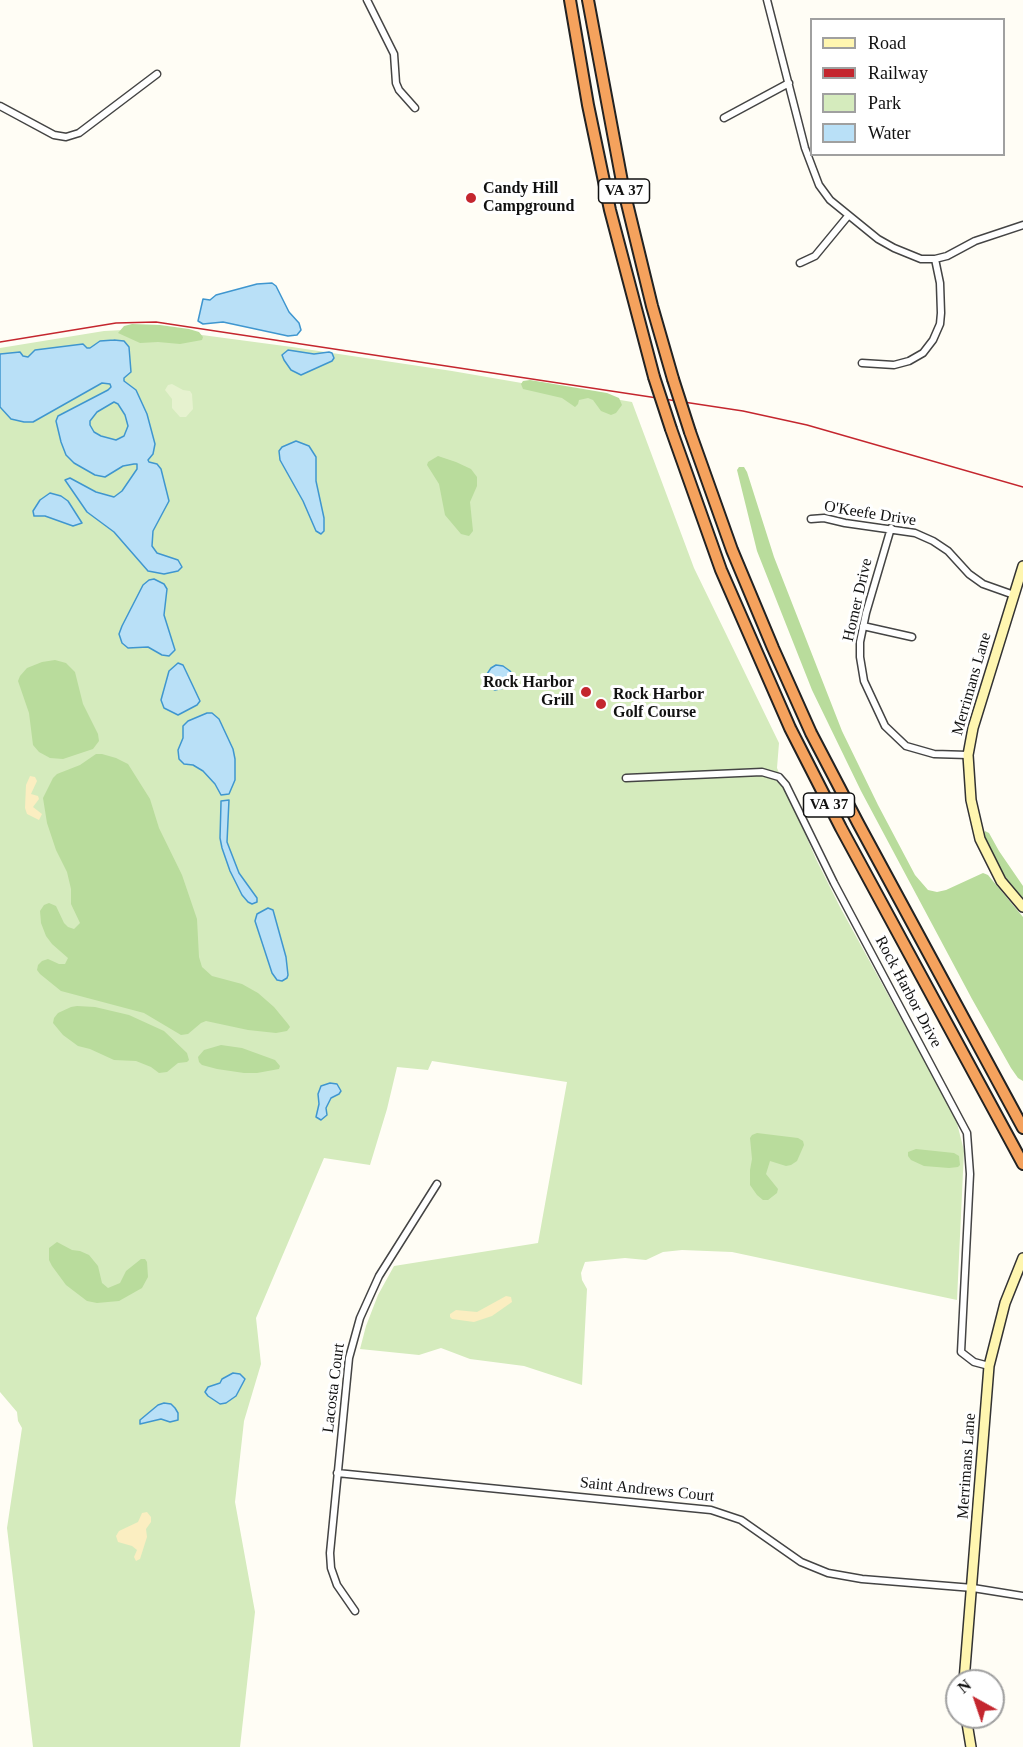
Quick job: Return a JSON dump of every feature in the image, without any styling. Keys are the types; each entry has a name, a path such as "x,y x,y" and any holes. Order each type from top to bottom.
{"highway":[{"name":"VA 37","path":"570,3 608,199 629,288 654,377 721,570 786,720 841,828 1023,1164"},
{"name":"VA 37","path":"588,3 623,187 652,306 690,432 732,550 772,648 811,733 1023,1128"}],"main road":[{"name":"Merrimans Lane","path":"1023,566 973,728 968,755 971,800 980,839 1001,881 1023,907"},
{"name":"Merrimans Lane","path":"965,1669 989,1366 1005,1303 1023,1258"},
{"path":"968,1729 971,1747"}],"street":[{"path":"367,0 394,54 396,83 399,90 415,108"},
{"path":"767,0 805,148 819,185 830,200 848,216 894,248 913,256 935,259 947,256 975,241 1023,225"},
{"path":"0,106 54,135 66,137 79,133 158,74"},
{"path":"724,118 789,83"},
{"path":"800,263 814,256 848,216"},
{"path":"862,363 909,362 923,353 933,340 939,330 941,314 935,259"},
{"name":"O'Keefe Drive","path":"811,519 824,518 915,533 933,541 955,557 976,579 994,589 1014,595"},
{"name":"Homer Drive","path":"891,528 863,626 860,657 864,681 881,718 906,746 924,753 947,756 968,755"},
{"path":"863,626 912,637"},
{"name":"Rock Harbor Drive","path":"626,778 762,772 779,777 786,785 834,883 965,1126 969,1142 970,1174 961,1352 974,1362 989,1366"},
{"name":"Lacosta Court","path":"355,1611 336,1584 330,1561 347,1367 360,1318 379,1276 437,1184"},
{"name":"Saint Andrews Court","path":"337,1473 711,1510 741,1520 801,1562 828,1573 862,1579 973,1588 1023,1596"}],"green space":[{"path":"132,324 189,329 199,332 203,337 202,340 180,344 140,343 118,333 124,326"},
{"path":"143,329 292,347 452,371 632,402 694,568 779,743 777,768 816,859 956,1119 964,1151 957,1300 732,1252 682,1250 663,1252 646,1260 625,1258 585,1262 581,1273 587,1289 582,1385 524,1366 470,1359 441,1348 419,1355 360,1349 378,1295 394,1266 538,1243 567,1082 432,1061 428,1070 397,1067 370,1165 324,1158 256,1318 261,1364 244,1421 235,1502 255,1612 240,1747 33,1747 7,1528 22,1428 17,1412 0,1392 0,348 104,331"},
{"path":"530,380 607,393 619,398 622,405 616,413 611,415 601,411 593,400 588,398 579,400 575,407 562,398 523,389 521,384 523,381"},
{"path":"172,384 192,394 193,409 186,417 180,417 172,408 172,399 165,390 168,385"},
{"path":"438,456 471,469 477,477 477,486 470,502 473,531 469,536 461,534 445,515 439,484 427,465"},
{"path":"739,467 744,467 747,472 774,557 842,731 915,875 928,890 937,892 983,873 988,875 1023,917 1023,1081 1011,1068 972,999 861,791 812,690 757,551 737,470"},
{"path":"55,660 66,663 75,672 83,704 98,734 99,741 93,749 63,759 50,758 39,752 33,745 29,713 18,681 27,668"},
{"path":"96,754 116,758 128,764 150,799 159,828 182,875 197,919 199,957 202,967 212,976 242,984 258,993 288,1024 290,1027 287,1031 276,1033 248,1030 206,1021 188,1034 181,1035 144,1013 61,991 37,970 42,961 48,959 65,964 68,958 46,936 41,923 40,911 44,905 49,903 56,906 68,927 74,929 80,923 71,904 71,889 67,872 56,850 47,823 43,798 57,774 80,765"},
{"path":"985,831 989,833 1023,886 1023,899 1003,874 990,851"},
{"path":"77,1006 95,1007 129,1015 164,1031 187,1053 189,1060 178,1063 167,1072 159,1073 136,1061 114,1060 78,1046 63,1035 53,1023 58,1013"},
{"path":"221,1045 242,1048 275,1060 280,1066 279,1069 244,1073 217,1069 199,1062 198,1057 204,1050"},
{"path":"757,1133 798,1138 803,1141 804,1145 797,1161 791,1165 786,1166 770,1161 766,1174 778,1189 777,1193 768,1200 763,1200 757,1195 750,1185 752,1159 750,1138"},
{"path":"916,1149 954,1153 959,1156 960,1165 949,1168 924,1166 911,1160 908,1156 908,1152"},
{"path":"57,1242 89,1255 98,1266 102,1283 108,1288 120,1283 126,1271 141,1259 147,1262 148,1277 142,1288 119,1301 97,1303 87,1301 66,1285 52,1266 49,1260 49,1248"}],"sand":[{"path":"30,776 35,777 37,781 31,794 38,796 39,799 33,807 42,814 39,820 27,814 25,808 26,785"},
{"path":"506,1296 511,1297 512,1302 492,1316 474,1322 450,1317 450,1314 456,1310 477,1312"},
{"path":"147,1512 151,1517 151,1522 146,1529 147,1537 140,1559 136,1561 134,1557 137,1550 118,1542 116,1536 119,1531 138,1522 142,1513"}],"water":[{"path":"272,283 276,286 289,312 299,323 301,330 297,335 288,336 223,322 203,324 198,321 203,299 210,300 216,295 257,284"},
{"path":"100,341 124,341 129,347 131,372 124,378 124,381 136,390 147,414 155,444 153,454 148,460 157,464 161,469 169,501 153,531 152,546 157,553 178,560 182,567 178,571 164,574 148,571 114,532 87,512 65,480 70,478 96,492 114,497 122,491 137,469 137,464 134,464 123,466 105,477 95,475 74,463 66,455 61,442 56,421 58,416 108,390 111,387 110,384 102,383 33,422 11,419 0,407 0,354 20,352 23,356 28,357 35,350 83,344 90,348","holes":["114,402 125,415 128,426 124,436 116,440 94,432 90,421 97,412"]},
{"path":"288,350 314,354 329,352 334,358 301,375 291,370 284,360 282,355"},
{"path":"296,441 309,446 316,457 316,481 324,518 324,531 321,534 316,531 303,501 280,460 279,451 282,447"},
{"path":"50,493 68,501 82,523 73,526 45,516 34,516 33,511 40,500"},
{"path":"154,579 164,584 167,589 164,615 175,650 169,656 162,655 148,647 128,648 122,643 119,634 143,585"},
{"path":"178,663 183,665 200,701 178,715 164,708 161,700 169,671"},
{"path":"496,665 503,666 510,671 517,685 495,690 489,687 485,677"},
{"path":"212,713 219,719 233,749 235,780 229,794 221,795 203,771 193,765 184,764 179,759 178,750 183,738 183,726 188,721"},
{"path":"229,800 227,842 239,873 257,898 257,902 252,904 242,895 222,848 221,801"},
{"path":"268,908 273,910 286,957 288,975 282,981 277,980 272,973 255,921 257,914"},
{"path":"330,1083 337,1084 341,1091 331,1098 326,1108 327,1115 321,1120 316,1117 319,1104 318,1094 321,1086"},
{"path":"233,1373 240,1374 245,1379 236,1396 220,1404 208,1396 205,1392 208,1387 220,1383 222,1379"},
{"path":"171,1404 175,1408 178,1420 170,1422 161,1419 140,1424 140,1420 158,1405"}],"railway":[{"path":"0,342 116,323 156,322 743,411 807,425 1023,487"}],"place":[{"name":"Candy Hill Campground","path":"471,198"},
{"name":"Rock Harbor Grill","path":"586,692"},
{"name":"Rock Harbor Golf Course","path":"601,704"}]}
